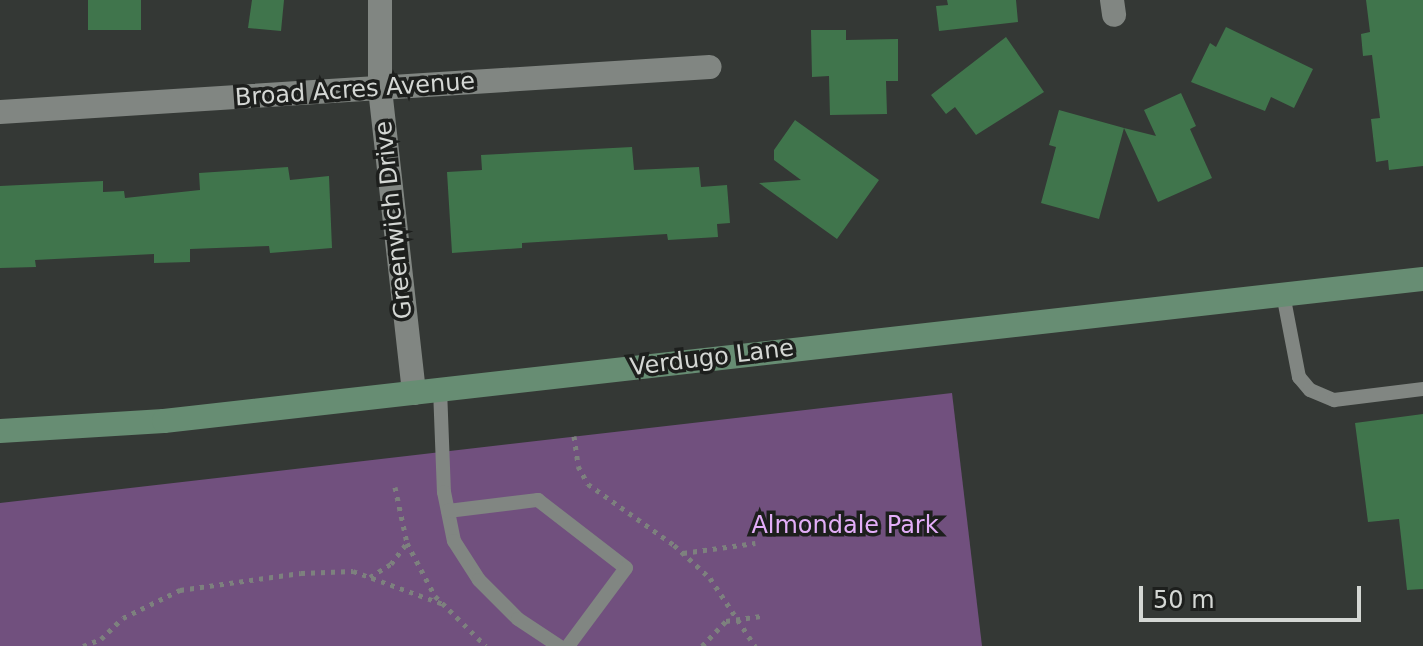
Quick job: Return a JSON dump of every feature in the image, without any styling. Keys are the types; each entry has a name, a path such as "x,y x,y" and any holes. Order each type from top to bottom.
{"street":[{"name":"Greenwich Drive","path":"380,0 380,89 414,393"},
{"name":"Broad Acres Avenue","path":"0,112 710,67"},
{"name":"Verdugo Lane","path":"0,431 164,421 1423,279"}],"lane":[{"path":"1283,294 1299,377 1310,390 1334,400 1423,389"},
{"path":"440,389 448,511 454,541 479,580 518,619 559,646"},
{"path":"448,511 538,500 626,568 568,646"}],"path":[{"path":"574,436 578,466 588,484 683,553 710,578 755,646"},
{"path":"395,487 407,543 443,604 486,646"},
{"path":"370,577 391,564 407,543"},
{"path":"683,553 755,543"},
{"path":"83,646 101,639 123,618 180,590 301,573 353,571 443,604"},
{"path":"702,646 726,621 763,616"}],"green space":[{"name":"Almondale Park","path":"952,393 982,646 0,646 0,503"}],"building":[{"path":"88,0 141,0 141,30 88,30"},
{"path":"252,0 284,0 281,31 248,28"},
{"path":"947,0 1016,0 1018,22 939,31 936,6 948,5"},
{"path":"1366,0 1423,0 1423,166 1389,170 1388,160 1376,162 1371,119 1380,118 1372,55 1363,56 1361,34 1370,32"},
{"path":"1226,27 1313,69 1294,108 1271,97 1265,111 1191,82 1210,43 1216,47"},
{"path":"811,30 846,30 846,40 898,39 898,81 886,81 887,114 830,115 829,76 812,77"},
{"path":"1006,37 1044,92 976,135 955,107 946,114 931,95"},
{"path":"1181,93 1196,126 1190,129 1212,178 1158,202 1124,128 1156,136 1144,110"},
{"path":"1059,110 1124,128 1099,219 1041,203 1056,147 1049,145"},
{"path":"795,120 879,180 837,239 759,183 801,180 774,160 774,150"},
{"path":"632,147 634,170 699,167 701,187 727,185 730,223 717,224 718,237 668,240 667,234 522,243 522,248 452,253 447,172 482,170 481,155"},
{"path":"288,167 290,180 329,176 332,248 270,253 269,246 190,249 190,262 154,263 154,254 35,260 36,267 0,268 0,186 103,181 103,192 124,191 125,198 200,190 199,173"},
{"path":"1423,414 1423,589 1407,590 1399,519 1368,522 1355,423"}]}
